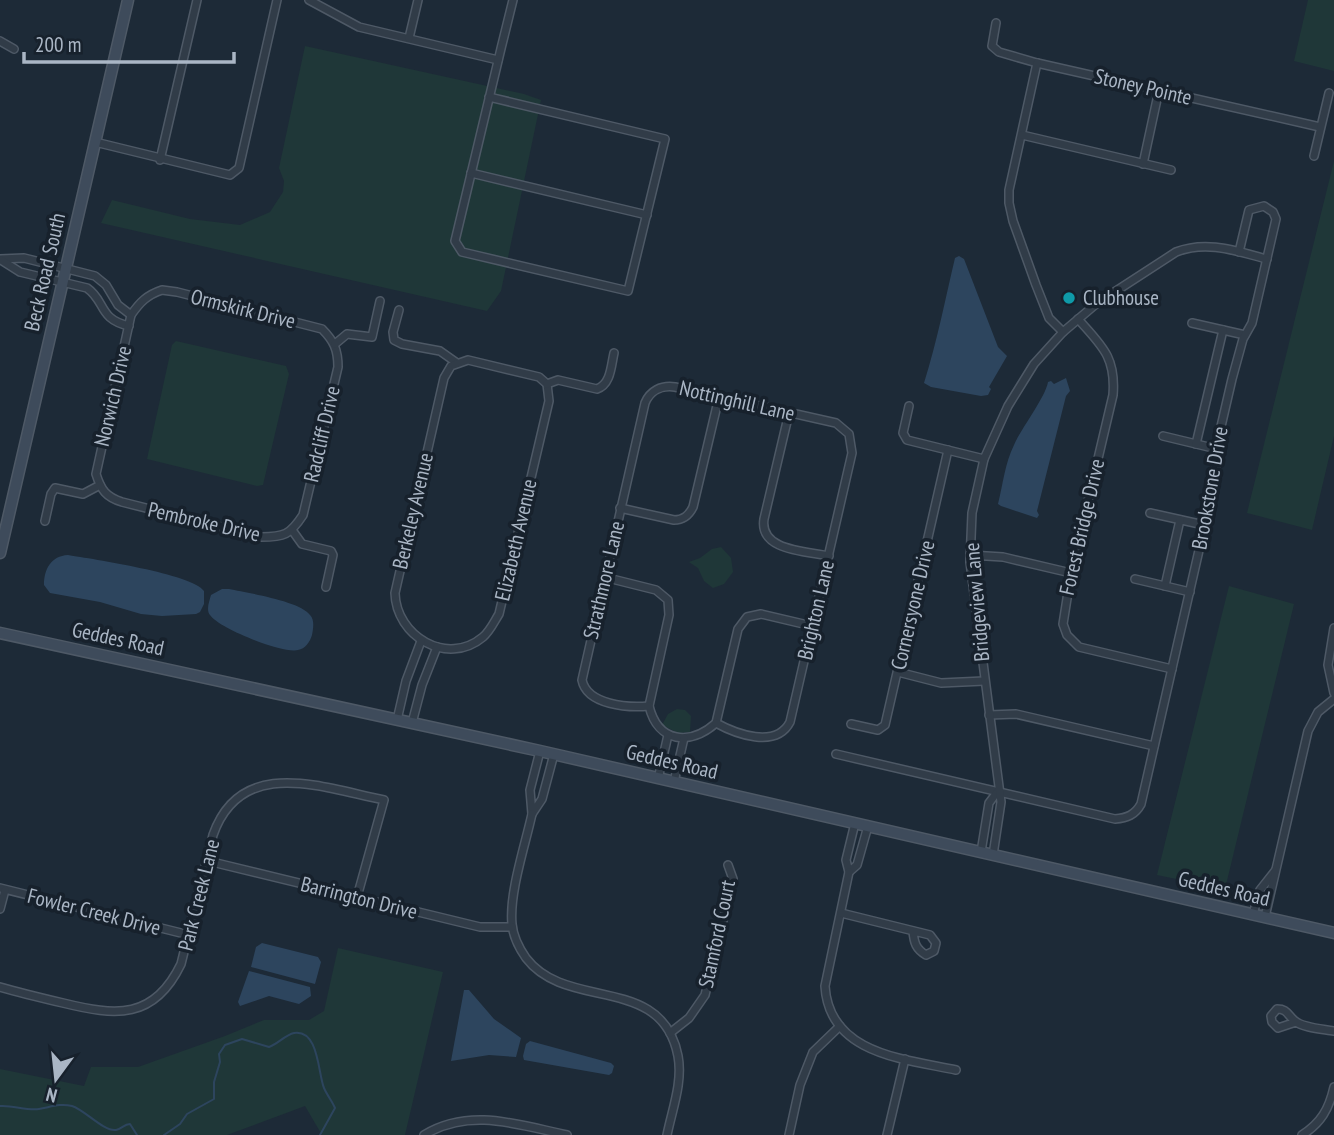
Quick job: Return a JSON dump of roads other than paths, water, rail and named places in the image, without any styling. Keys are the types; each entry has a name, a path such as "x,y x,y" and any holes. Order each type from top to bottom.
{"main road":[{"name":"Beck Road South","path":"0,553 128,0"},
{"name":"Geddes Road","path":"0,633 554,754 1334,933"}],"street":[{"path":"160,160 197,0"},
{"path":"95,142 230,176 239,169 277,0"},
{"path":"309,0 359,27 498,60"},
{"path":"409,38 418,0"},
{"path":"489,97 665,139 628,291 462,252 455,241 489,97 513,0"},
{"name":"Stoney Pointe","path":"996,23 992,46 999,52 1320,127"},
{"path":"0,41 14,49"},
{"path":"1037,63 1009,190 1010,213 1049,318 1063,332"},
{"path":"1143,164 1159,90"},
{"path":"1314,156 1329,93"},
{"path":"1022,135 1171,170"},
{"path":"471,173 647,215"},
{"name":"Brookstone Drive","path":"998,792 1115,819 1131,816 1139,808 1216,475 1217,449 1237,358 1252,323 1276,219 1273,212 1264,206 1249,210 1239,252"},
{"name":"Bridgeview Lane","path":"993,855 1001,802 970,555 972,513 984,459 1008,406 1034,364 1063,332 1096,304 1177,252 1201,245 1267,258"},
{"path":"129,326 111,319 92,290 20,272 0,259 24,258 66,267 100,279 118,305 131,315"},
{"name":"Ormskirk Drive","path":"131,315 140,302 150,294 162,290 322,329 333,341"},
{"path":"333,341 347,334 372,337 380,300"},
{"path":"399,310 393,332 394,340 440,351 454,365 468,360 534,374 547,384 558,380 597,390 602,388 607,380 614,353"},
{"name":"Norwich Drive","path":"100,485 96,474 131,315"},
{"name":"Forest Bridge Drive","path":"1078,319 1104,350 1115,379 1071,573 1062,618 1064,629 1075,644 1087,649 1172,669"},
{"path":"1192,323 1245,335"},
{"path":"1196,444 1223,330"},
{"name":"Radcliff Drive","path":"293,529 303,515 338,367 338,352 333,341"},
{"name":"Berkeley Avenue","path":"433,646 421,641 404,625 396,606 395,593 444,378 454,365"},
{"name":"Elizabeth Avenue","path":"433,646 456,648 477,641 499,614 549,401 547,384"},
{"name":"Nottinghill Lane","path":"645,403 652,392 669,386 836,423"},
{"path":"620,508 674,520 688,515 694,507 719,397"},
{"name":"Strathmore Lane","path":"645,403 583,669 583,686 601,700 633,708 649,706"},
{"path":"909,406 903,433 908,440 984,459"},
{"path":"789,413 764,519 764,532 775,544 829,556"},
{"name":"Brighton Lane","path":"716,723 727,729 760,737 772,737 782,732 791,718 852,453 846,429 836,423"},
{"path":"1163,436 1217,449"},
{"name":"Cornersyone Drive","path":"851,724 876,730 883,728 948,450"},
{"path":"45,521 55,488 83,494 100,485"},
{"name":"Pembroke Drive","path":"100,485 101,490 113,499 261,537 280,537 293,529"},
{"path":"1150,513 1204,525"},
{"path":"1165,586 1180,520"},
{"path":"293,529 302,544 331,551 333,555 326,587"},
{"path":"970,555 1003,557 1071,573"},
{"path":"604,577 656,590 668,600 668,615 649,706 653,719 668,734 680,738 702,734 716,723 742,621 750,615 758,614 812,626"},
{"path":"1135,579 1190,592"},
{"path":"1334,628 1328,656 1328,671 1334,693"},
{"path":"397,720 406,681 421,641"},
{"path":"412,723 433,646"},
{"path":"898,672 941,683 984,681"},
{"path":"1265,917 1308,731 1318,712 1334,699"},
{"path":"989,715 1016,714 1154,746"},
{"path":"658,779 668,734"},
{"path":"674,782 680,738"},
{"path":"533,814 530,796 540,751"},
{"path":"554,754 542,799 533,814 512,905 512,927 524,955 544,976 566,986 636,1003 653,1014 670,1032 678,1055 679,1074 667,1135"},
{"path":"836,754 998,792"},
{"name":"Park Creek Lane","path":"0,987 98,1011 129,1011 151,1001 166,989 181,964 213,835 223,814 241,795 264,785 289,782 384,800 357,897"},
{"name":"Bridgeview Lane","path":"981,852 989,803 998,792"},
{"path":"855,823 846,860 849,872 825,986 827,1000 846,1035 864,1047 956,1070"},
{"path":"849,872 857,865 868,826"},
{"name":"Barrington Drive","path":"208,861 480,927 512,927"},
{"name":"Stamford Court","path":"670,1032 694,1012 705,995 733,879 728,865"},
{"path":"1253,914 1260,890 1276,870"},
{"path":"0,909 2,889"},
{"name":"Fowler Creek Drive","path":"2,889 189,935"},
{"path":"841,913 913,931"},
{"path":"1296,1022 1334,1031"},
{"path":"789,1135 800,1085 813,1052 840,1026"},
{"path":"887,1135 905,1059"},
{"path":"1302,1135 1327,1111 1334,1087"},
{"path":"424,1135 452,1122 479,1118 567,1135"}],"water":[{"path":"959,256 964,259 998,347 1007,356 989,387 991,389 988,395 931,387 924,383 955,258"},
{"path":"1066,378 1070,391 1066,396 1037,511 1039,515 1037,518 1001,506 998,504 1006,466 1018,438 1043,396 1048,382 1054,384"},
{"path":"68,555 141,568 181,579 204,591 204,604 196,614 162,616 141,614 100,602 50,593 44,585 47,569 57,558"},
{"path":"222,589 273,598 304,610 312,617 313,622 309,643 298,650 279,648 225,627 208,611 211,595"},
{"path":"262,943 318,957 321,962 315,984 251,967 256,947"},
{"path":"249,971 310,987 311,996 299,1004 269,996 240,1006 238,1002"},
{"path":"464,990 469,990 494,1019 521,1038 516,1057 489,1055 451,1061"},
{"path":"530,1041 611,1063 614,1066 612,1073 609,1075 524,1060 526,1044"}],"waterway":[{"path":"164,1135 180,1124 187,1114 214,1099 219,1054 225,1045 242,1039 269,1047 294,1033 302,1034 313,1045 324,1088 335,1108 320,1135"},
{"path":"0,1106 34,1109 72,1106 111,1130 130,1124 137,1135"}],"place":[{"name":"Clubhouse","path":"1069,298"}]}
